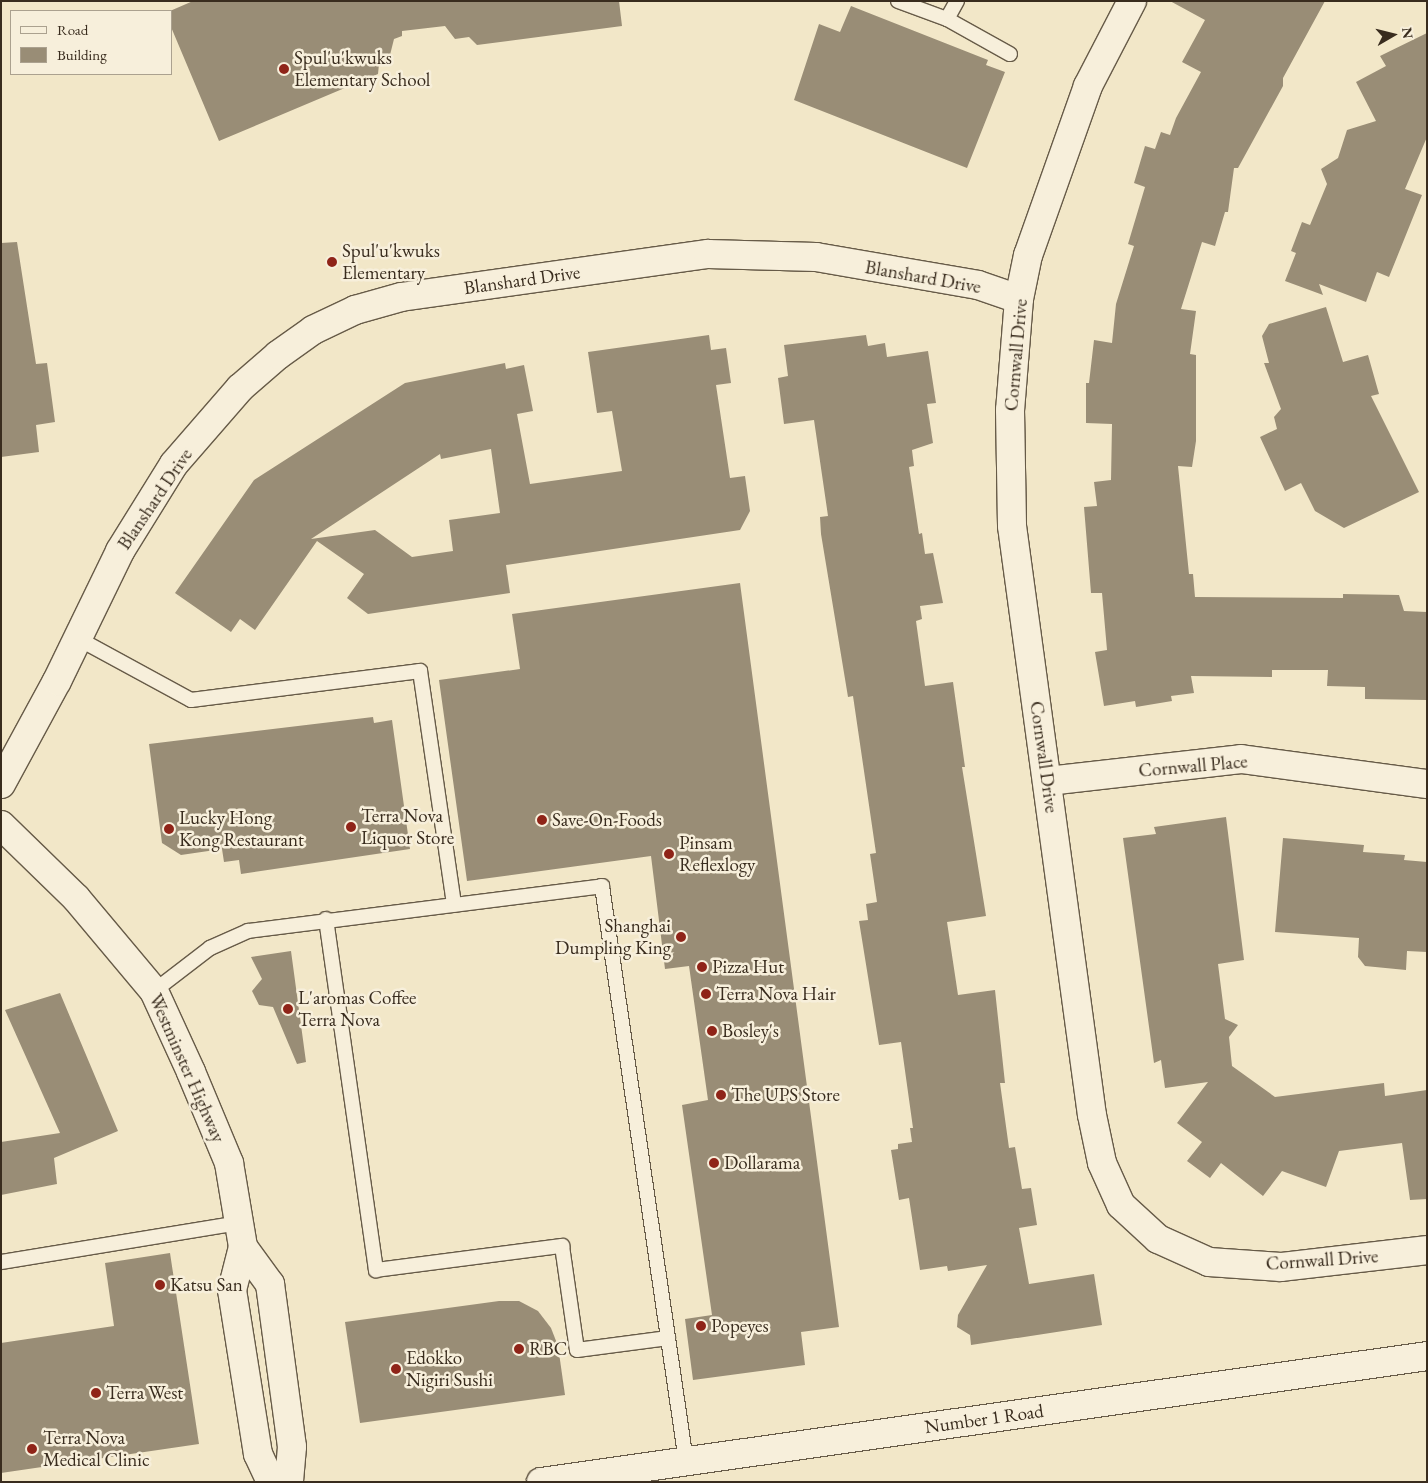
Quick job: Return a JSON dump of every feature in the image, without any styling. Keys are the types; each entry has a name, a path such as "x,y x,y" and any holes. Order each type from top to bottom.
{"street":[{"name":"Cornwall Drive","path":"1132,1 1088,86 1028,255 1020,299 1010,410 1012,526 1092,1115 1102,1163 1121,1204 1158,1239 1209,1262 1281,1267 1427,1250"},
{"name":"Blanshard Drive","path":"1,784 120,551 174,464 240,388 278,355 313,330 355,310 401,297 708,254 816,257 978,285 1020,299"},
{"name":"Cornwall Place","path":"1048,781 1241,759 1427,784"},
{"name":"Westminster Highway","path":"1,825 76,898 154,991 229,1163 241,1235 232,1290 258,1454 271,1482"},
{"name":"Westminster Highway","path":"241,1235 270,1284 292,1447 289,1482"},
{"name":"Number 1 Road","path":"541,1482 1427,1356"}],"lane":[{"path":"898,1 947,19 1010,54"},
{"path":"947,19 957,1"},
{"path":"77,638 191,700 420,671 454,906"},
{"path":"154,991 210,948 248,930 326,919 454,906 602,886 686,1461"},
{"path":"326,919 376,1270 562,1246 578,1350 668,1338"},
{"path":"1,1262 241,1235"}],"building":[{"name":"Spul'u'kwuks Elementary School","path":"193,1 619,1 622,26 477,45 469,37 455,39 445,26 402,31 402,36 394,39 389,59 379,64 378,74 219,141 172,29 172,10"},
{"path":"1170,1 1325,1 1283,78 1283,86 1238,168 1234,168 1228,212 1225,212 1215,246 1202,242 1181,309 1196,311 1190,354 1196,355 1196,441 1192,467 1178,466 1189,574 1193,574 1195,597 1343,598 1343,594 1399,595 1404,611 1427,612 1427,700 1365,699 1365,687 1327,686 1328,670 1272,670 1272,677 1191,676 1194,693 1171,696 1172,701 1136,707 1135,701 1104,706 1095,652 1107,650 1102,593 1091,593 1084,507 1097,506 1094,482 1111,480 1112,424 1086,423 1086,383 1089,383 1094,340 1112,343 1116,304 1134,246 1128,244 1145,187 1134,183 1145,146 1155,149 1161,132 1170,135 1176,118 1201,72 1182,62 1205,20"},
{"path":"851,6 988,60 986,65 1005,72 967,168 794,100 819,24 840,32"},
{"path":"1427,33 1427,137 1405,189 1422,195 1389,277 1377,272 1366,302 1319,284 1323,295 1285,281 1296,253 1291,251 1302,222 1310,225 1327,184 1321,169 1338,158 1347,130 1376,121 1356,82 1386,66 1380,56"},
{"path":"17,242 36,364 47,363 55,422 36,425 39,452 1,457 1,243"},
{"path":"1326,307 1343,362 1368,355 1379,394 1371,396 1419,492 1344,528 1315,511 1301,483 1285,491 1260,437 1277,429 1274,417 1281,409 1264,363 1269,363 1262,336 1269,324"},
{"path":"709,335 711,350 726,348 731,383 716,385 730,478 745,476 750,511 740,530 506,565 510,593 368,614 347,598 364,574 317,541 255,630 240,619 231,632 175,593 254,480 405,383 505,363 506,369 524,365 533,411 517,414 530,484 622,471 612,411 597,413 588,352","holes":["491,449 500,513 449,520 453,551 412,557 375,530 311,539 440,454 441,459"]},
{"path":"866,335 868,346 885,343 887,357 928,351 936,403 927,404 933,443 912,450 914,466 909,467 919,534 922,533 925,554 933,553 943,603 920,606 922,619 916,621 925,686 953,682 965,767 962,767 986,916 947,922 958,995 995,990 1005,1083 1000,1083 1009,1148 1015,1147 1022,1189 1031,1188 1037,1225 1019,1228 1029,1284 1094,1274 1102,1325 971,1345 970,1335 957,1327 958,1315 987,1265 948,1271 947,1266 920,1270 909,1198 899,1200 891,1150 898,1149 898,1144 912,1142 910,1128 913,1128 901,1042 879,1045 859,921 868,920 866,904 877,902 870,854 876,853 853,696 848,697 821,534 820,517 828,516 814,420 784,424 778,378 788,376 784,345"},
{"path":"740,583 839,1327 801,1332 805,1365 693,1380 685,1319 712,1315 682,1105 708,1100 689,966 665,969 651,856 467,881 439,680 520,669 512,614"},
{"path":"373,717 374,723 392,720 410,849 241,874 239,860 224,862 222,849 181,855 162,843 149,744"},
{"path":"1226,817 1244,960 1218,964 1225,1019 1238,1025 1229,1037 1232,1066 1275,1097 1384,1083 1385,1096 1427,1090 1427,1199 1410,1200 1402,1143 1339,1151 1326,1187 1282,1171 1263,1196 1221,1163 1210,1178 1187,1161 1202,1142 1177,1123 1208,1082 1165,1088 1161,1060 1154,1063 1123,838 1156,834 1154,827"},
{"path":"1283,838 1364,845 1363,852 1405,855 1404,860 1427,862 1427,952 1407,951 1406,970 1365,966 1358,957 1359,938 1275,932"},
{"path":"291,951 306,1062 297,1064 273,1007 259,1005 252,991 262,979 251,957"},
{"path":"60,993 118,1131 54,1158 57,1184 1,1195 1,1142 60,1133 5,1010"},
{"name":"Terra West","path":"170,1253 199,1444 1,1473 1,1343 114,1326 105,1263"},
{"path":"499,1301 519,1301 538,1311 551,1328 558,1346 565,1395 360,1423 345,1322"}],"place":[{"name":"Spul'u'kwuks Elementary School","path":"284,69"},
{"name":"Spul'u'kwuks Elementary","path":"332,262"},
{"name":"Save-On-Foods","path":"542,820"},
{"name":"Terra Nova Liquor Store","path":"351,827"},
{"name":"Lucky Hong Kong Restaurant","path":"169,829"},
{"name":"Pinsam Reflexlogy","path":"669,854"},
{"name":"Shanghai Dumpling King","path":"681,937"},
{"name":"Pizza Hut","path":"702,967"},
{"name":"Terra Nova Hair","path":"706,994"},
{"name":"L'aromas Coffee Terra Nova","path":"288,1009"},
{"name":"Bosley's","path":"712,1031"},
{"name":"The UPS Store","path":"721,1095"},
{"name":"Dollarama","path":"714,1163"},
{"name":"Katsu San","path":"160,1285"},
{"name":"Popeyes","path":"701,1326"},
{"name":"RBC","path":"519,1349"},
{"name":"Edokko Nigiri Sushi","path":"396,1369"},
{"name":"Terra West","path":"96,1393"},
{"name":"Terra Nova Medical Clinic","path":"32,1449"}]}
